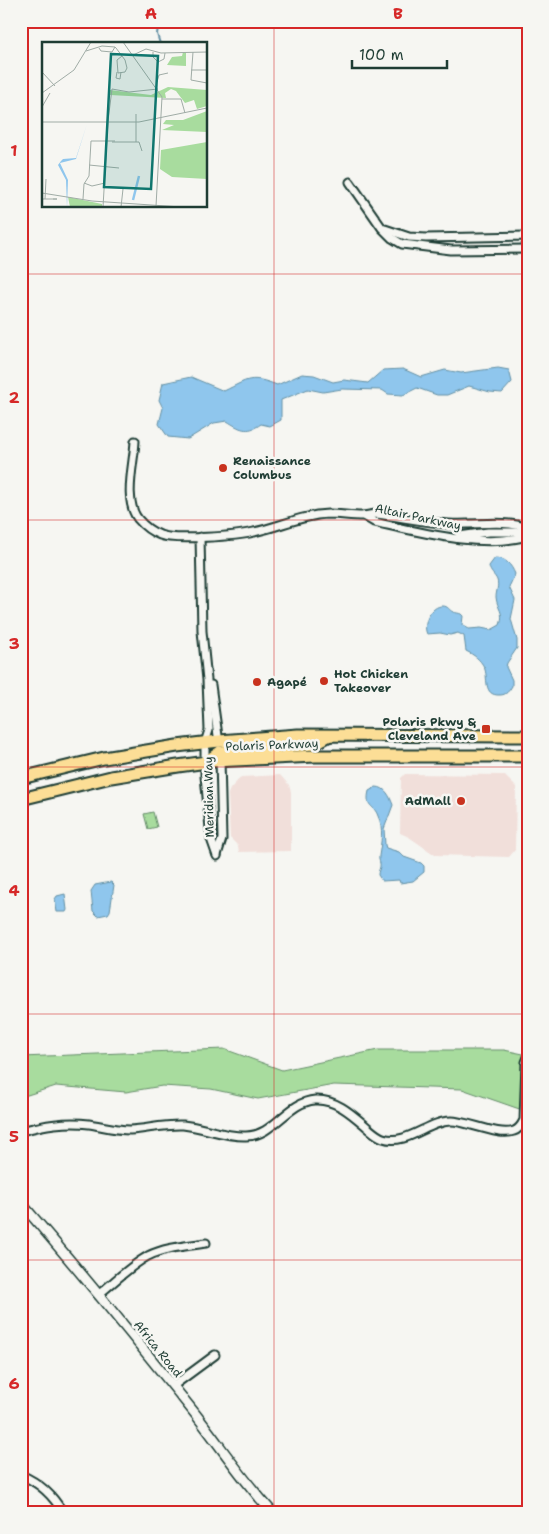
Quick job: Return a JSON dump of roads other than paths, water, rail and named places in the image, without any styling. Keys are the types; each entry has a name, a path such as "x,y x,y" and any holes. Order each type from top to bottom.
{"main road":[{"name":"Polaris Parkway","path":"220,751 304,746 314,744 330,736 528,736"},
{"name":"Polaris Parkway","path":"21,778 104,758 205,742 220,751 315,756 528,756"},
{"path":"21,799 111,777 206,762 220,751"}],"street":[{"path":"350,182 382,228 392,238 402,244 451,250 528,249"},
{"path":"382,228 408,237 524,236 528,238"},
{"name":"Altair Parkway","path":"135,442 130,494 133,510 143,524 159,535 200,537 255,532 302,517 327,514 364,516 375,514 451,524 515,524 528,528"},
{"name":"Altair Parkway","path":"364,516 374,522 449,538 516,539 528,536"},
{"path":"449,538 488,532 528,532"},
{"name":"Meridian Way","path":"200,537 202,631 206,665 209,730 205,742 205,776 211,839 216,856 222,839 220,751 211,683 206,665"},
{"path":"21,1130 68,1122 129,1130 182,1125 246,1136 258,1134 271,1127 295,1108 314,1100 335,1103 350,1112 383,1138 407,1137 438,1123 452,1121 509,1132 515,1131 524,1120 525,1071 528,1057"},
{"name":"Africa Road","path":"21,1203 173,1386 256,1495 273,1513"},
{"path":"98,1295 127,1270 148,1256 206,1243"},
{"path":"173,1386 215,1355"},
{"path":"21,1475 49,1492 63,1513"}],"water":[{"path":"498,368 509,370 512,382 502,393 490,392 469,386 447,395 437,395 417,388 403,395 388,394 382,390 342,389 323,392 308,389 281,400 281,420 270,426 261,424 248,430 227,421 214,423 188,439 168,437 159,424 163,408 159,400 163,383 191,377 224,391 255,379 277,385 302,374 314,375 333,382 344,380 368,383 383,370 403,369 421,377 445,370 461,373"},
{"path":"495,558 507,562 515,574 509,587 515,600 511,619 517,640 517,648 506,667 512,680 512,686 507,692 500,695 494,694 488,689 484,667 477,658 466,651 464,636 458,633 450,635 440,633 427,634 426,630 427,620 431,612 443,606 461,614 463,616 462,625 469,629 481,628 491,630 500,625 502,617 496,597 498,582 489,566"},
{"path":"376,787 385,791 393,805 384,829 386,848 399,852 404,857 421,863 424,866 424,872 413,881 400,883 399,880 382,881 378,875 382,836 381,825 376,812 368,800 369,791"},
{"path":"111,882 114,885 110,911 108,914 98,916 93,911 91,891 95,885"},
{"path":"65,894 67,910 66,912 57,912 55,899 57,896"}],"waterway":[{"path":"159,21 157,34 159,42"}],"place":[{"name":"Renaissance Columbus","path":"223,468"},
{"name":"Hot Chicken Takeover","path":"324,681"},
{"name":"Agapé","path":"257,682"},
{"name":"Polaris Pkwy & Cleveland Ave","path":"486,729"},
{"name":"AdMall","path":"461,801"}]}
